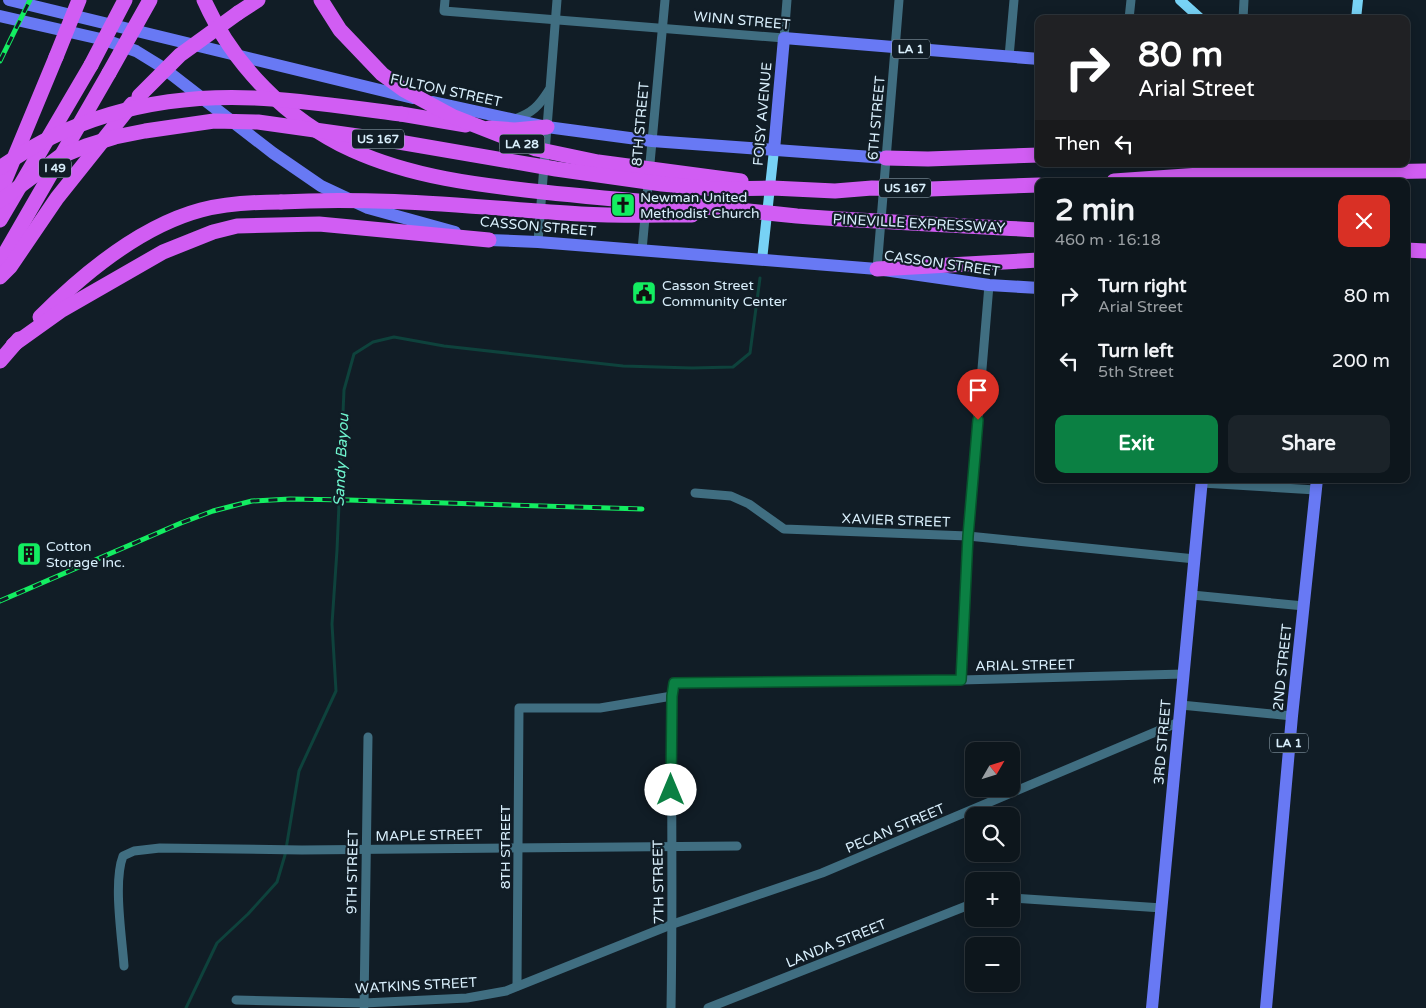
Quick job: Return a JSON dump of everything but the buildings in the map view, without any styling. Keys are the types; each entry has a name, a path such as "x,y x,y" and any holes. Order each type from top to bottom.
{"highway":[{"path":"0,192 79,0"},
{"name":"I 49","path":"0,220 91,65 125,0"},
{"name":"I 49","path":"0,262 150,0"},
{"path":"204,0 236,56 272,95 307,124 328,138 378,161 428,175 495,187 632,202 798,216"},
{"path":"0,277 10,267 57,198 139,96 180,55 258,0"},
{"name":"LA 28","path":"321,0 340,30 382,74 404,90 431,105 485,130 536,149 598,162 744,181 772,188"},
{"path":"0,168 40,142 75,126 122,110 162,102 254,98 401,114 500,130 547,127"},
{"name":"US 167","path":"0,201 59,157 86,146 145,130 214,121 258,122 394,141 556,169 662,184 714,189 772,188"},
{"path":"886,158 928,159 1035,155"},
{"path":"1410,166 1426,167"},
{"path":"1157,178 1200,175 1426,171"},
{"name":"PINEVILLE EXPRESSWAY","path":"772,188 835,191 872,188 930,189 1035,185"},
{"path":"0,361 13,345 60,298 92,270 146,234 174,220 200,211 244,202 334,200 490,207 584,214 798,216"},
{"name":"PINEVILLE EXPRESSWAY","path":"798,216 1035,230"},
{"path":"13,345 62,310 163,252 213,232 237,226 319,224 489,240"},
{"path":"1410,250 1426,251"},
{"path":"877,269 1035,260"}],"main road":[{"name":"FULTON STREET","path":"9,0 382,92 547,127 652,141 886,158"},
{"path":"1180,0 1197,15"},
{"path":"1356,15 1358,0"},
{"name":"CASSON STREET","path":"0,16 105,40 136,51 162,67 273,153 321,186 368,208 489,240 538,242 877,269 989,285 1035,288"},
{"name":"WINN STREET","path":"784,38 1035,59"},
{"name":"FOISY AVENUE","path":"762,260 784,38"},
{"name":"3RD STREET","path":"1152,1008 1202,483"},
{"name":"2ND STREET","path":"1266,1008 1292,716 1317,485"}],"street":[{"name":"WINN STREET","path":"445,0 444,11 784,38"},
{"path":"538,242 557,0"},
{"name":"8TH STREET","path":"642,250 665,0"},
{"name":"FOISY AVENUE","path":"784,38 787,0"},
{"name":"6TH STREET","path":"877,269 899,0"},
{"path":"1009,57 1014,0"},
{"path":"1129,15 1131,0"},
{"path":"1243,15 1244,0"},
{"path":"515,119 528,115 534,110 550,88"},
{"path":"961,680 968,536 989,285"},
{"path":"1260,483 1317,485"},
{"name":"XAVIER STREET","path":"695,493 731,496 749,504 784,529 968,536 1195,559"},
{"path":"1192,595 1304,606"},
{"name":"ARIAL STREET","path":"672,696 674,683 961,680 1184,674"},
{"name":"8TH STREET","path":"517,986 520,708 600,708 672,696"},
{"name":"7TH STREET","path":"671,1008 673,924 671,846 672,696"},
{"path":"1181,705 1292,716"},
{"name":"PECAN STREET","path":"673,924 822,874 1179,722"},
{"name":"9TH STREET","path":"364,1005 368,737"},
{"name":"MAPLE STREET","path":"124,966 118,887 120,863 123,856 134,851 160,848 302,850 737,846"},
{"path":"1020,899 1162,908"},
{"name":"LANDA STREET","path":"708,1008 965,907"},
{"name":"WATKINS STREET","path":"236,1000 364,1005 467,998 492,994 517,986 673,924"}],"waterway":[{"name":"Sandy Bayou","path":"186,1008 217,943 248,914 277,882 285,855 299,771 336,691 332,624 344,390 354,354 373,342 394,337 444,346 623,366 733,367 750,353 760,278"}],"railway":[{"path":"0,61 30,0"},
{"path":"0,601 181,523 213,511 252,501 290,499 348,500 642,509"}],"place":[{"name":"Newman United Methodist Church","path":"623,205"},
{"name":"Casson Street Community Center","path":"644,293"},
{"name":"Cotton Storage Inc.","path":"29,554"}],"route":[{"path":"671,790 672,696 674,683 961,680 968,536 978,420"}]}
